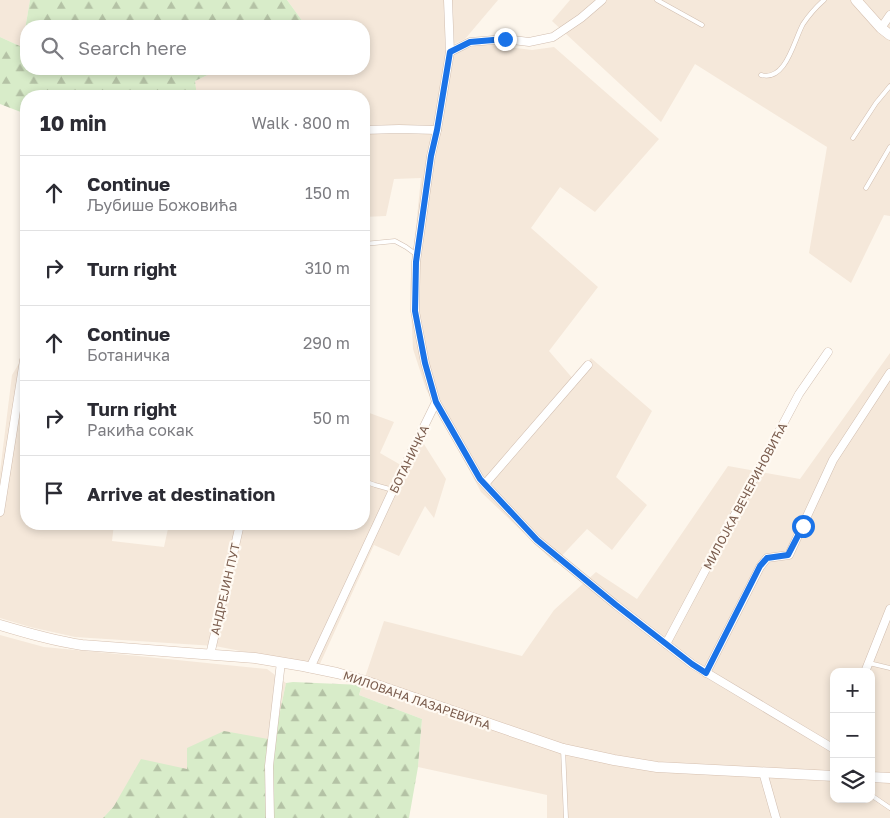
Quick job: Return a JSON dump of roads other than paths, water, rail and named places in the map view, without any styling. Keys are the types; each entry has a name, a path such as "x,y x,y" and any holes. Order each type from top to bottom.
{"street":[{"path":"448,0 450,52 431,156 417,256 415,311 425,363 436,402 480,479 537,540 692,664 830,744"},
{"path":"450,52 470,42 505,39 529,42 553,37 581,18 602,0"},
{"path":"856,0 881,28 890,35"},
{"path":"881,28 890,15"},
{"path":"370,130 437,130"},
{"name":"МИЛОЈКА ВЕЧЕРИНОВИЋА","path":"666,644 799,394 828,352"},
{"path":"485,484 588,365"},
{"path":"706,673 760,566 767,558 788,555 833,460 890,373"},
{"path":"0,512 20,385"},
{"name":"БОТАНИЧКА","path":"310,668 436,402"},
{"name":"АНДРЕЈИН ПУТ","path":"210,655 239,530"},
{"path":"867,668 890,609"},
{"name":"МИЛОВАНА ЛАЗАРЕВИЋА","path":"0,625 44,638 74,644 255,658 337,673 563,749 614,760 657,766 830,776"},
{"path":"270,818 269,766 281,662"},
{"path":"763,772 776,818"},
{"path":"875,777 890,778"}],"lane":[{"path":"657,0 702,25"},
{"path":"761,75 773,75 782,68 803,25 824,0"},
{"path":"853,138 876,103 890,86"},
{"path":"866,188 890,147"},
{"path":"370,243 395,241 417,256"},
{"path":"370,484 393,490"},
{"path":"869,663 890,668"},
{"path":"563,749 566,818"},
{"path":"875,798 890,808"}]}
